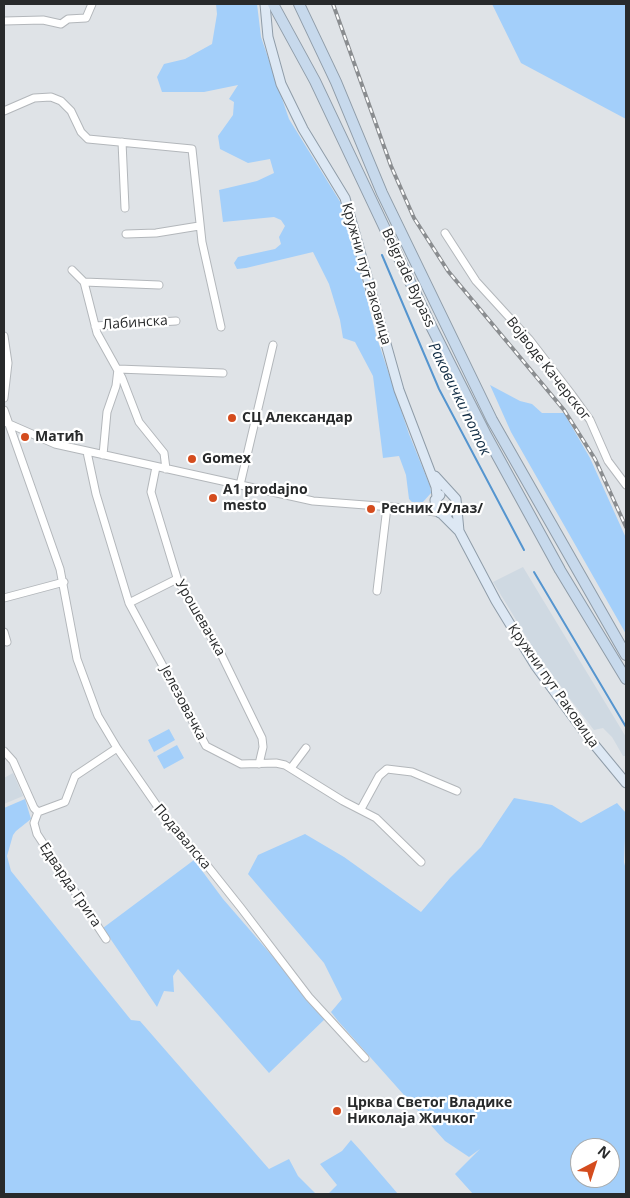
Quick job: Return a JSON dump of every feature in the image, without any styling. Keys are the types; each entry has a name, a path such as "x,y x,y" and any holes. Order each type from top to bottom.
{"highway":[{"name":"Belgrade Bypass","path":"273,4 315,81 422,308 489,440 560,570 626,679"},
{"name":"Belgrade Bypass","path":"299,4 386,201 492,420 626,655"}],"main road":[{"name":"Кружни пут Раковица","path":"265,4 271,51 289,102 345,198 399,390 436,487 436,499"},
{"name":"Кружни пут Раковица","path":"428,465 450,493"},
{"path":"442,493 450,493 456,499 456,508 449,514 441,514 436,508 436,499 442,493"},
{"name":"Кружни пут Раковица","path":"456,508 459,531"},
{"name":"Кружни пут Раковица","path":"441,514 459,531 496,601 535,665 588,737 626,782"}],"street":[{"path":"4,21 43,20 61,24 68,19 86,18 92,4"},
{"path":"4,110 38,97 54,98 70,110 85,137 192,149 199,226 221,327"},
{"path":"122,142 125,208"},
{"path":"126,234 156,233 199,226"},
{"name":"Војводе Качерског","path":"445,233 476,281 529,339 590,420 608,461 626,485"},
{"path":"72,270 84,282 94,326 118,369 139,422 164,453 166,469"},
{"path":"84,282 159,285"},
{"name":"Лабинска","path":"94,326 176,321"},
{"path":"4,336 8,362 4,398"},
{"path":"240,484 274,345"},
{"path":"118,369 223,373"},
{"path":"103,455 106,420 116,386 118,369"},
{"name":"Подавалска","path":"4,410 6,422 64,582 79,669 93,706 117,748 171,826 241,908 309,997 365,1058"},
{"path":"6,422 53,444 312,501 418,509 441,514"},
{"name":"Јелезовачка","path":"87,452 96,494 130,603 206,746 238,763 276,763 291,768 304,778 361,809 380,822 421,862"},
{"name":"Урошевачка","path":"156,467 150,492 177,579 221,654 262,738 263,748 259,764"},
{"path":"418,509 436,499"},
{"path":"377,591 387,507"},
{"path":"130,603 177,579"},
{"path":"4,598 64,582"},
{"path":"4,632 7,642"},
{"path":"38,812 65,802 75,776 117,748"},
{"path":"291,768 306,748"},
{"name":"Едварда Грига","path":"4,750 13,761 34,808 38,812 34,822 37,834 106,938"},
{"path":"361,809 379,776 387,770 412,772 457,791"}],"shaded area":[{"path":"216,4 257,4 261,37 289,119 344,208 376,335 409,434 430,486 431,493 423,502 412,502 409,499 406,475 399,456 383,458 373,376 355,342 343,338 340,320 329,284 313,252 246,268 237,269 234,263 238,257 275,249 281,244 279,237 285,226 281,220 274,217 223,222 219,190 257,181 274,173 270,159 248,163 220,149 218,136 233,115 234,102 229,99 238,85 204,92 162,92 157,77 164,64 185,59 212,44 217,14"},
{"path":"492,4 626,4 626,119 521,63"},
{"path":"490,385 520,401 532,404 542,413 564,413 590,458 626,538 626,634 511,432"},
{"path":"523,567 626,737 626,756 623,756 612,737 603,728 594,730 570,699 535,651 493,582"},
{"path":"169,729 175,740 154,752 148,740"},
{"path":"177,745 184,758 164,769 157,756"},
{"path":"13,773 23,796 4,804 4,778"},
{"path":"514,798 552,805 581,823 617,803 626,813 624,862 626,870 626,1194 473,1194 455,1174 480,1149 469,1157 445,1141 338,1021 331,1012 342,999 324,963 248,874 258,855 305,834 344,857 421,912 450,878 481,847"},
{"path":"25,799 31,819 13,835 7,856 11,871 131,1020 140,1021 269,1169 289,1159 298,1176 316,1194 4,1194 4,808"},
{"path":"194,860 223,899 326,1018 269,1073 178,969 173,976 174,992 164,991 157,1007 103,928"},
{"path":"351,1140 398,1194 328,1194 337,1185 320,1164 342,1151"}],"waterway":[{"name":"Раковички поток","path":"382,255 439,389 524,550"},
{"name":"Раковички поток","path":"534,572 626,727"}],"railway":[{"path":"333,4 391,166 414,218 448,271 564,410 595,459 626,527"}],"place":[{"name":"СЦ Александар","path":"232,418"},
{"name":"Матић","path":"25,437"},
{"name":"Gomex","path":"192,459"},
{"name":"A1 prodajno mesto","path":"213,498"},
{"name":"Ресник /Улаз/","path":"371,509"},
{"name":"Црква Светог Владике Николаја Жичког","path":"337,1111"}]}
